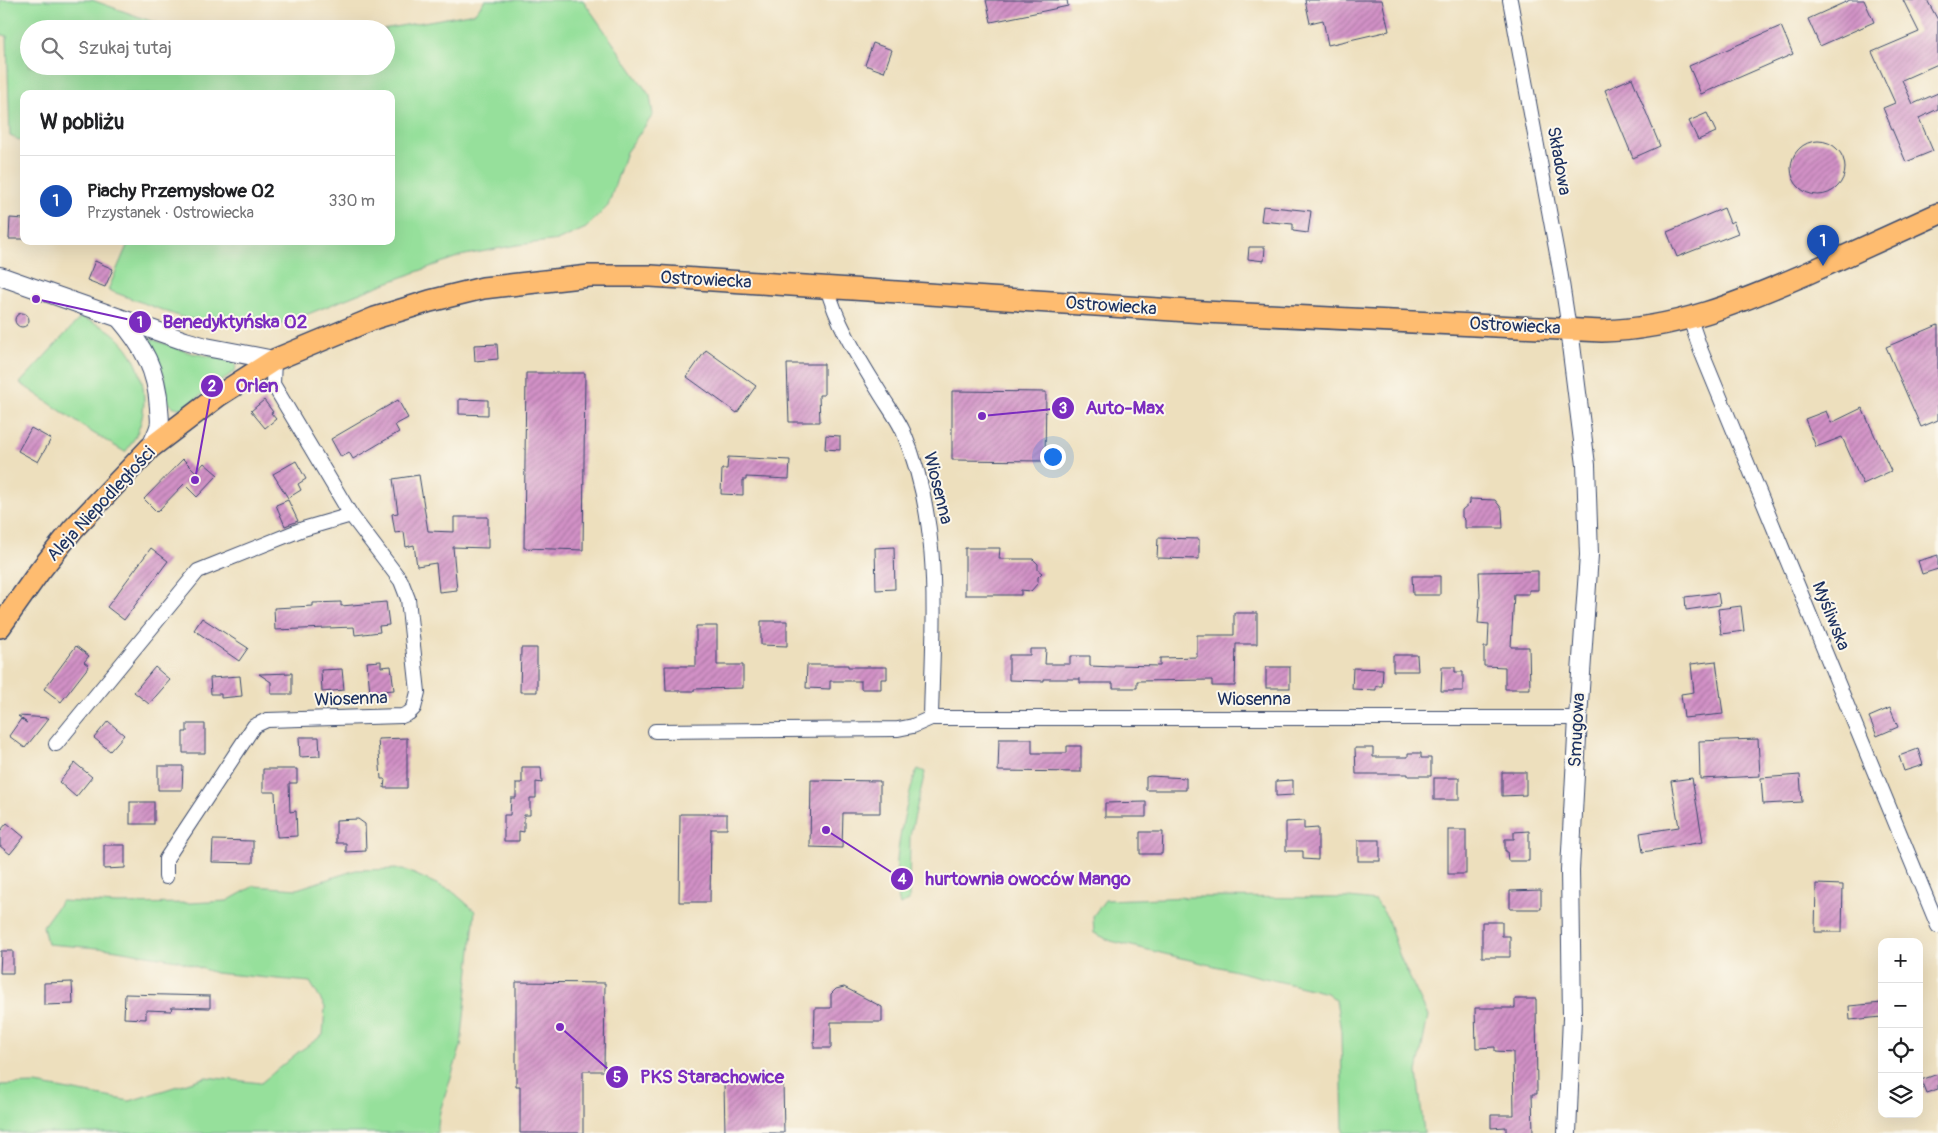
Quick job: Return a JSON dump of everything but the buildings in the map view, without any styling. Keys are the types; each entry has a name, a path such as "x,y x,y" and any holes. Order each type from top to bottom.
{"main road":[{"name":"Ostrowiecka","path":"274,360 375,318 430,300 483,288 589,276 651,276 1204,312 1627,330 1690,319 1773,288 1938,214"},
{"name":"Aleja Niepodległości","path":"0,628 39,572 74,529 150,448 218,396 274,360"}],"street":[{"name":"Składowa","path":"1510,0 1559,261 1569,329"},
{"path":"0,276 206,347 274,360 273,384 351,516 303,528 198,571 56,744"},
{"name":"Wiosenna","path":"827,287 832,306 845,335 902,429 920,480 928,515 934,567 931,718"},
{"path":"119,318 147,354 154,374 159,400 160,426 150,448"},
{"name":"Myśliwska","path":"1690,319 1938,926"},
{"name":"Smugowa","path":"1567,1133 1572,1018 1570,870 1589,555 1586,465 1569,329"},
{"name":"Wiosenna","path":"166,877 166,859 254,726 267,720 402,716 414,708 418,692 408,599 400,581 351,516"},
{"name":"Wiosenna","path":"655,731 898,729 913,726 931,718 1578,718"}],"green space":[{"path":"0,0 92,0 148,20 20,20 20,75 395,75 395,27 475,13 485,0 583,0 650,96 653,115 626,152 608,206 586,228 559,240 517,245 460,256 270,327 227,326 181,317 108,290 127,245 395,245 395,90 20,90 20,140 10,136 7,36 0,34"},
{"path":"81,317 115,335 135,361 141,376 144,408 134,438 125,452 93,433 20,383"},
{"path":"146,337 191,353 231,360 236,366 235,371 183,408 174,407 168,401 162,368"},
{"path":"918,769 925,772 910,836 909,901 900,905 896,874 897,857 907,805"},
{"path":"403,869 452,891 475,911 461,1046 440,1111 437,1133 0,1133 0,1085 36,1084 130,1101 206,1077 261,1083 297,1053 323,1035 325,1007 310,982 215,973 177,960 111,949 47,944 43,926 61,901 117,904 227,901 254,886 297,889 356,870"},
{"path":"1192,897 1349,898 1376,901 1387,917 1400,957 1428,1016 1417,1072 1424,1133 1343,1133 1341,1031 1336,1000 1327,993 1111,941 1094,933 1093,916 1105,900"}],"place":[{"name":"Piachy Przemysłowe 02","path":"1823,266"},
{"name":"Benedyktyńska 02","path":"36,299"},
{"name":"Auto-Max","path":"982,416"},
{"name":"Orlen","path":"195,480"},
{"name":"hurtownia owoców Mango","path":"826,830"},
{"name":"PKS Starachowice","path":"560,1027"}]}
